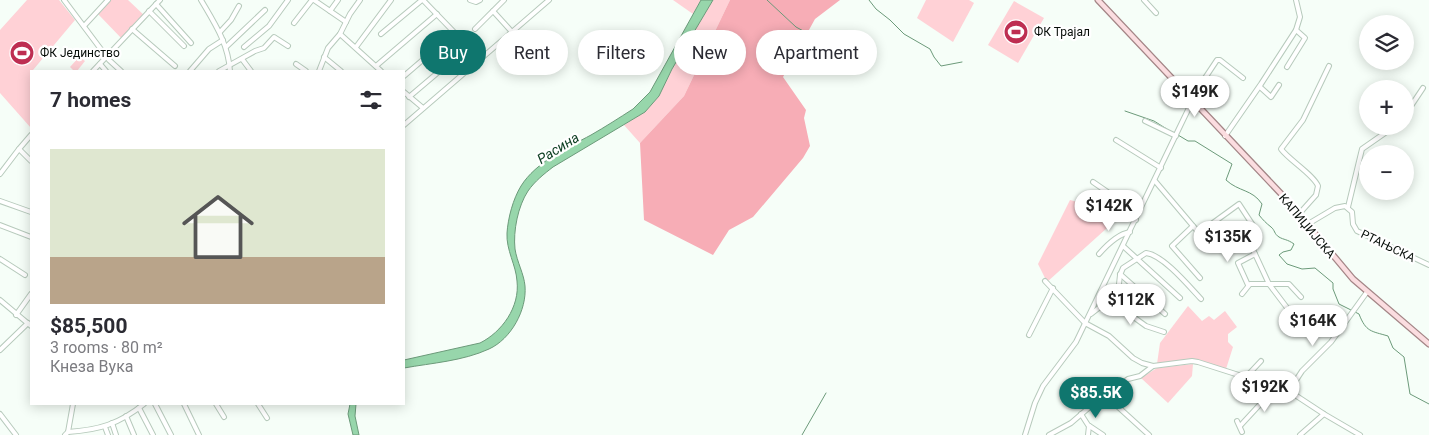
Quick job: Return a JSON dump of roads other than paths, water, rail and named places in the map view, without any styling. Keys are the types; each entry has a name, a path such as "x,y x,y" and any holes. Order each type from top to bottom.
{"main road":[{"name":"КАПИЏИЈСКА","path":"1096,0 1299,214 1339,263 1367,292 1429,344"}],"street":[{"path":"64,0 120,70"},
{"path":"84,26 108,0"},
{"path":"201,0 220,32 226,47 230,70"},
{"path":"244,47 268,26 288,0"},
{"path":"294,23 313,0 346,22"},
{"path":"330,11 338,0"},
{"path":"319,70 328,48 340,34 360,0"},
{"path":"356,47 391,0"},
{"path":"381,34 422,0 451,30"},
{"path":"470,0 476,2 480,0"},
{"path":"475,29 504,0"},
{"path":"540,0 544,4"},
{"path":"514,30 549,0"},
{"path":"1144,0 1156,13"},
{"path":"1225,136 1296,30 1300,17 1296,0"},
{"path":"94,70 158,2 191,43"},
{"path":"220,32 231,20 239,6"},
{"path":"226,47 265,10"},
{"path":"149,11 184,46"},
{"path":"493,12 510,30"},
{"path":"376,66 437,14"},
{"path":"132,29 175,66"},
{"path":"1287,67 1305,38 1296,30"},
{"path":"340,34 380,70"},
{"path":"221,70 264,48 276,37 288,46"},
{"path":"191,70 209,50 223,40"},
{"path":"486,54 496,46"},
{"path":"324,57 340,70"},
{"path":"242,59 250,70"},
{"path":"1026,434 1035,403 1044,386 1073,348 1155,181 1192,100 1216,60 1220,60 1243,78"},
{"path":"405,75 420,62"},
{"path":"100,64 105,70"},
{"path":"296,64 305,70"},
{"path":"1299,214 1316,195 1318,186 1281,149 1303,120 1329,66"},
{"path":"409,97 435,75"},
{"path":"405,124 461,75"},
{"path":"1260,86 1271,96 1279,85"},
{"path":"1414,101 1423,88"},
{"path":"405,93 423,108"},
{"path":"1145,122 1176,137"},
{"path":"1308,224 1335,208 1348,207 1362,149 1382,135"},
{"path":"0,174 30,136"},
{"path":"1116,140 1161,168"},
{"path":"18,149 30,159"},
{"path":"1155,181 1199,233 1239,204 1256,230"},
{"path":"1093,182 1122,202 1120,207 1136,220"},
{"path":"0,201 30,212"},
{"name":"РТАЊСКА","path":"1348,207 1352,212 1353,224 1357,232 1429,265"},
{"path":"1251,224 1242,231 1269,284 1290,313"},
{"path":"0,225 30,237"},
{"path":"1193,226 1172,246 1200,278"},
{"path":"1099,254 1116,239 1130,232"},
{"path":"1122,246 1138,258 1180,298"},
{"path":"1089,316 1118,293 1120,274 1125,266 1146,253 1157,257 1200,299"},
{"path":"1248,285 1238,263 1255,254"},
{"path":"0,259 26,275"},
{"path":"1120,274 1165,314"},
{"path":"1045,281 1085,323 1101,330 1125,352 1142,363 1153,366 1194,361 1289,391 1360,435"},
{"path":"1248,285 1289,284 1301,297"},
{"path":"1242,294 1248,285"},
{"path":"1029,335 1053,288"},
{"path":"1289,391 1302,370 1326,348 1367,292"},
{"path":"16,314 30,295"},
{"path":"0,300 29,325 0,350"},
{"path":"1107,302 1121,308 1146,326 1164,332"},
{"path":"1246,377 1261,361"},
{"path":"1142,363 1146,371"},
{"path":"1049,435 1071,422 1128,379 1140,376 1153,366"},
{"path":"1240,426 1276,387"},
{"path":"1105,395 1149,435"},
{"path":"73,405 66,433 92,433 126,416 143,405"},
{"path":"156,405 171,435"},
{"path":"184,405 199,435"},
{"path":"217,405 224,417"},
{"path":"259,405 267,418"},
{"path":"139,408 153,435"},
{"path":"0,414 16,435"},
{"path":"1081,414 1089,426 1103,435"},
{"path":"1300,435 1324,414"},
{"path":"126,416 134,435"},
{"path":"1237,421 1242,432"},
{"path":"112,423 116,435"},
{"path":"105,426 108,435"},
{"path":"1088,435 1089,426"}],"waterway":[{"path":"767,0 802,30"},
{"path":"869,0 876,9 904,34 930,49 941,66 962,62"},
{"path":"1125,111 1154,121 1170,131"},
{"path":"1178,135 1188,141 1195,141 1232,164 1226,180 1258,199 1262,204 1259,215 1277,236 1294,244 1291,250 1279,255 1287,264 1302,269 1315,268 1333,283 1333,289 1339,304 1359,314 1364,324 1370,330 1388,336 1393,348 1404,357 1410,394 1429,404"},
{"path":"802,435 826,393"}],"place":[{"name":"ФК Трајал","path":"1016,32"},
{"name":"ФК Јединство","path":"22,53"}],"water label":[{"name":"Расина","path":"558,148"}]}
